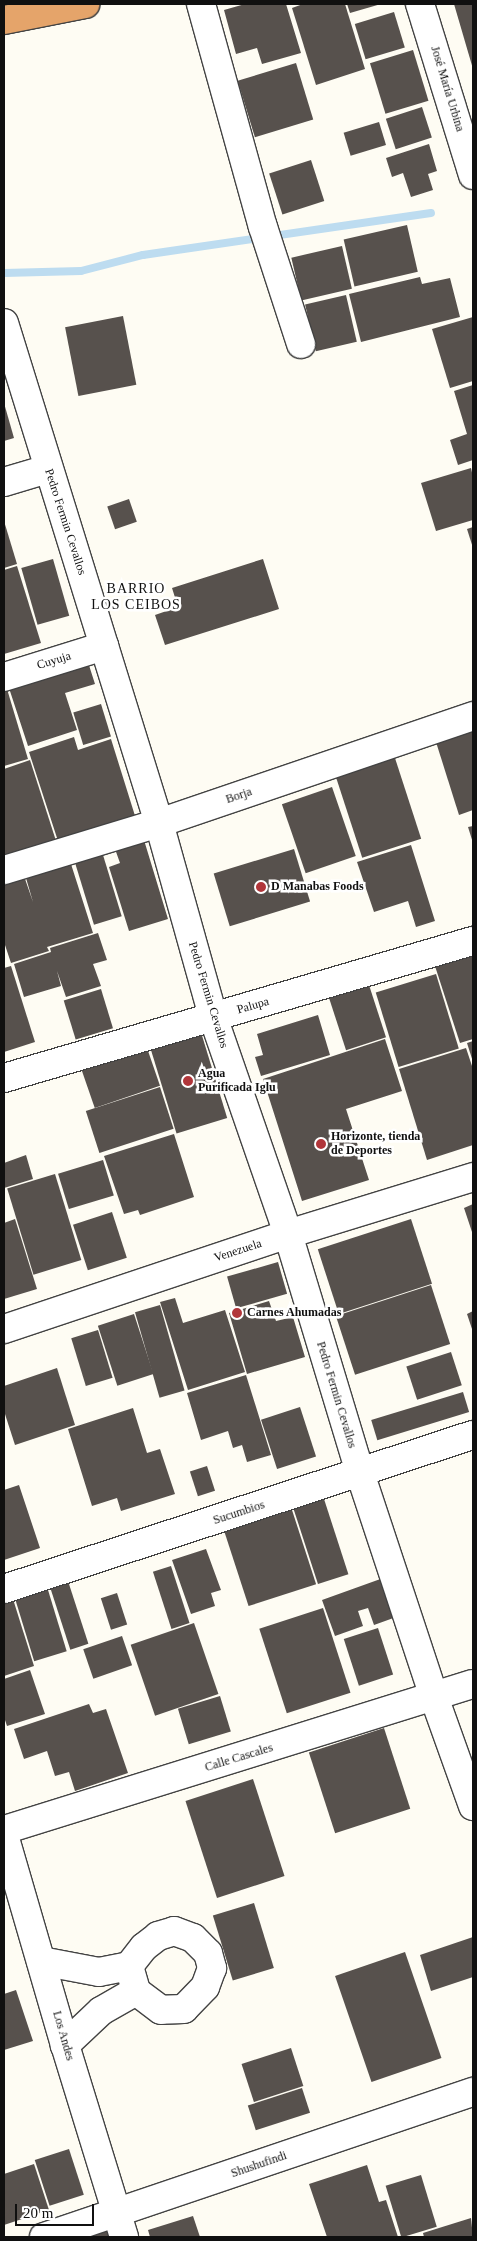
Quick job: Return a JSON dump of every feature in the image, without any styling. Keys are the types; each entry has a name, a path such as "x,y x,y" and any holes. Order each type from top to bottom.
{"highway":[{"path":"4,20 85,4"}],"street":[{"path":"201,4 267,239 301,344"},
{"name":"José María Urbina","path":"420,4 473,175"},
{"name":"Pedro Fermin Cevallos","path":"4,323 159,823 213,1017 288,1234 360,1473 434,1698 473,1806"},
{"path":"4,482 48,469"},
{"name":"Cuyuja","path":"4,677 104,646"},
{"name":"Borja","path":"4,870 159,823 473,716"},
{"name":"Palupa","path":"4,1078 473,941"},
{"name":"Venezuela","path":"4,1329 288,1234 473,1177"},
{"name":"Sucumbios","path":"4,1589 360,1473 473,1434"},
{"name":"Calle Cascales","path":"4,1830 434,1698 473,1684"},
{"name":"Los Andes","path":"4,1835 65,2045 121,2225"},
{"path":"41,1961 133,1978 65,2045"},
{"name":"Shushufindi","path":"44,2237 121,2225 473,2092"}],"building":[{"path":"245,4 286,4 301,53 262,64 257,48 236,54 224,10"},
{"path":"303,4 345,4 365,69 316,85 292,8"},
{"path":"347,4 381,4 350,13"},
{"path":"454,4 473,4 473,69"},
{"path":"394,12 405,47 366,59 355,24"},
{"path":"413,50 428,101 385,114 370,63"},
{"path":"296,63 313,119 255,137 238,81"},
{"path":"422,107 432,137 396,149 386,119"},
{"path":"379,122 386,145 351,156 344,133"},
{"path":"429,144 437,171 428,174 433,190 411,197 403,173 392,177 386,158"},
{"path":"311,160 324,201 282,214 269,174"},
{"path":"407,225 418,272 354,286 344,240"},
{"path":"342,246 352,289 301,301 291,258"},
{"path":"420,277 422,284 450,278 460,317 361,342 349,294"},
{"path":"346,295 357,342 316,351 305,304"},
{"path":"123,316 136,385 78,396 65,327"},
{"path":"473,317 473,381 450,388 432,329"},
{"path":"473,385 473,460 458,465 450,440 467,434 454,391"},
{"path":"4,403 14,438 4,441"},
{"path":"471,468 473,477 473,520 436,531 421,483"},
{"path":"129,499 137,522 115,529 107,506"},
{"path":"4,521 17,564 4,568"},
{"path":"473,527 473,548 467,529"},
{"path":"53,559 69,616 38,625 21,568"},
{"path":"263,559 279,609 165,645 155,615 178,607 172,588"},
{"path":"17,566 41,643 4,654 4,570"},
{"path":"87,659 95,684 65,693 77,730 28,746 9,688"},
{"path":"7,689 28,759 4,766 4,690"},
{"path":"101,704 111,737 83,745 73,712"},
{"path":"473,731 473,810 459,815 436,742"},
{"path":"74,737 78,750 111,739 136,819 58,841 29,752"},
{"path":"394,755 421,839 362,858 335,774"},
{"path":"30,760 57,844 4,861 4,769"},
{"path":"332,787 356,856 306,873 282,804"},
{"path":"473,826 473,843 468,827"},
{"path":"144,840 168,919 129,931 109,867 120,863 115,849"},
{"path":"411,845 435,921 416,927 408,901 374,912 357,862"},
{"name":"D Manabas Foods","path":"294,849 310,902 230,926 214,874"},
{"path":"103,855 122,916 94,925 75,863"},
{"path":"71,864 93,933 47,947 49,951 11,963 4,942 4,883 24,876 33,902 26,878"},
{"path":"98,933 107,960 93,964 101,986 66,997 57,971 61,986 24,997 14,964 51,952 50,948"},
{"path":"473,951 473,1039 460,1043 434,963"},
{"path":"11,966 35,1042 4,1052 4,968"},
{"path":"436,974 459,1049 399,1067 376,992"},
{"path":"369,985 386,1037 346,1050 329,998"},
{"path":"101,989 113,1028 76,1040 64,1000"},
{"path":"318,1015 330,1055 261,1076 255,1057 263,1055 257,1034"},
{"name":"Agua Purificada Iglu","path":"200,1029 227,1118 177,1133 149,1044"},
{"name":"Horizonte, tienda de Deportes","path":"385,1039 402,1091 346,1109 369,1180 302,1201 263,1079"},
{"path":"473,1041 473,1062 467,1043"},
{"path":"146,1045 160,1086 95,1108 81,1067"},
{"path":"466,1048 473,1069 473,1145 427,1160 399,1069"},
{"path":"160,1087 174,1129 99,1153 86,1111"},
{"path":"174,1134 194,1197 140,1215 138,1210 124,1214 104,1156"},
{"path":"26,1155 33,1179 4,1188 4,1163"},
{"path":"103,1160 114,1195 69,1209 58,1174"},
{"path":"55,1174 81,1260 33,1275 7,1189"},
{"path":"473,1204 473,1235 464,1208"},
{"path":"112,1212 127,1258 88,1270 73,1225"},
{"path":"15,1219 37,1289 4,1299 4,1223"},
{"path":"411,1219 432,1284 339,1314 318,1249"},
{"path":"278,1262 287,1294 236,1308 227,1277"},
{"path":"431,1285 450,1344 355,1375 336,1316"},
{"path":"175,1298 183,1323 225,1310 245,1372 188,1390 160,1302"},
{"path":"269,1301 276,1321 293,1317 305,1357 247,1374 229,1313"},
{"path":"160,1305 185,1391 160,1398 135,1312"},
{"path":"473,1311 473,1332 467,1314"},
{"path":"134,1314 153,1374 117,1386 98,1326"},
{"path":"98,1330 113,1378 86,1386 71,1338"},
{"path":"451,1352 462,1385 417,1400 406,1367"},
{"path":"57,1368 75,1425 15,1445 4,1411 4,1386"},
{"path":"246,1375 271,1455 247,1462 242,1445 233,1448 228,1431 201,1440 187,1393"},
{"path":"463,1392 469,1412 377,1440 371,1420"},
{"path":"300,1407 316,1456 277,1469 261,1420"},
{"path":"133,1408 147,1453 160,1449 175,1494 121,1511 117,1498 92,1506 68,1429"},
{"path":"207,1466 215,1491 198,1496 190,1472"},
{"path":"19,1485 40,1548 4,1560 4,1490"},
{"path":"324,1499 348,1574 318,1584 294,1509"},
{"path":"292,1510 316,1584 249,1606 224,1532"},
{"path":"206,1549 221,1590 211,1593 215,1606 191,1614 172,1560"},
{"path":"171,1566 190,1623 171,1629 153,1572"},
{"path":"386,1577 399,1616 374,1625 368,1608 358,1611 363,1626 335,1636 322,1600"},
{"path":"68,1581 88,1644 70,1650 50,1587"},
{"path":"48,1590 67,1651 34,1661 15,1600"},
{"path":"117,1593 127,1624 111,1630 101,1598"},
{"path":"13,1599 34,1666 4,1676 4,1601"},
{"path":"323,1608 351,1693 287,1713 259,1629"},
{"path":"194,1623 218,1694 155,1716 131,1645"},
{"path":"378,1628 393,1675 359,1686 344,1639"},
{"path":"122,1636 132,1665 93,1679 83,1649"},
{"path":"30,1670 45,1714 7,1726 4,1717 4,1679"},
{"path":"220,1696 231,1731 189,1744 178,1709"},
{"path":"89,1704 93,1713 106,1709 128,1773 75,1791 69,1772 55,1776 47,1751 24,1759 14,1729"},
{"path":"384,1728 410,1809 335,1833 309,1752"},
{"path":"253,1779 285,1876 217,1898 185,1801"},
{"path":"254,1903 274,1968 233,1981 213,1916"},
{"path":"473,1937 473,1977 431,1991 420,1955"},
{"path":"405,1952 441,2058 371,2082 335,1976"},
{"path":"16,1990 33,2041 4,2050 4,1994"},
{"path":"291,2048 303,2086 254,2102 242,2064"},
{"path":"302,2088 310,2113 256,2130 248,2106"},
{"path":"69,2149 84,2195 50,2206 35,2160"},
{"path":"34,2164 49,2210 4,2225 4,2174"},
{"path":"367,2165 379,2202 386,2200 398,2237 327,2237 309,2184"},
{"path":"421,2175 437,2227 401,2237 386,2186"},
{"path":"193,2216 200,2237 150,2237 148,2230"},
{"path":"471,2218 473,2237 424,2237 423,2233"},
{"path":"106,2226 110,2237 72,2237"}],"waterway":[{"path":"4,273 81,271 143,255 431,213"}],"place":[{"name":"D Manabas Foods","path":"261,887"},
{"name":"Agua Purificada Iglu","path":"188,1081"},
{"name":"Horizonte, tienda de Deportes","path":"321,1144"},
{"name":"Carnes Ahumadas","path":"237,1313"}],"district":[{"name":"BARRIO LOS CEIBOS","path":"136,598"}]}
